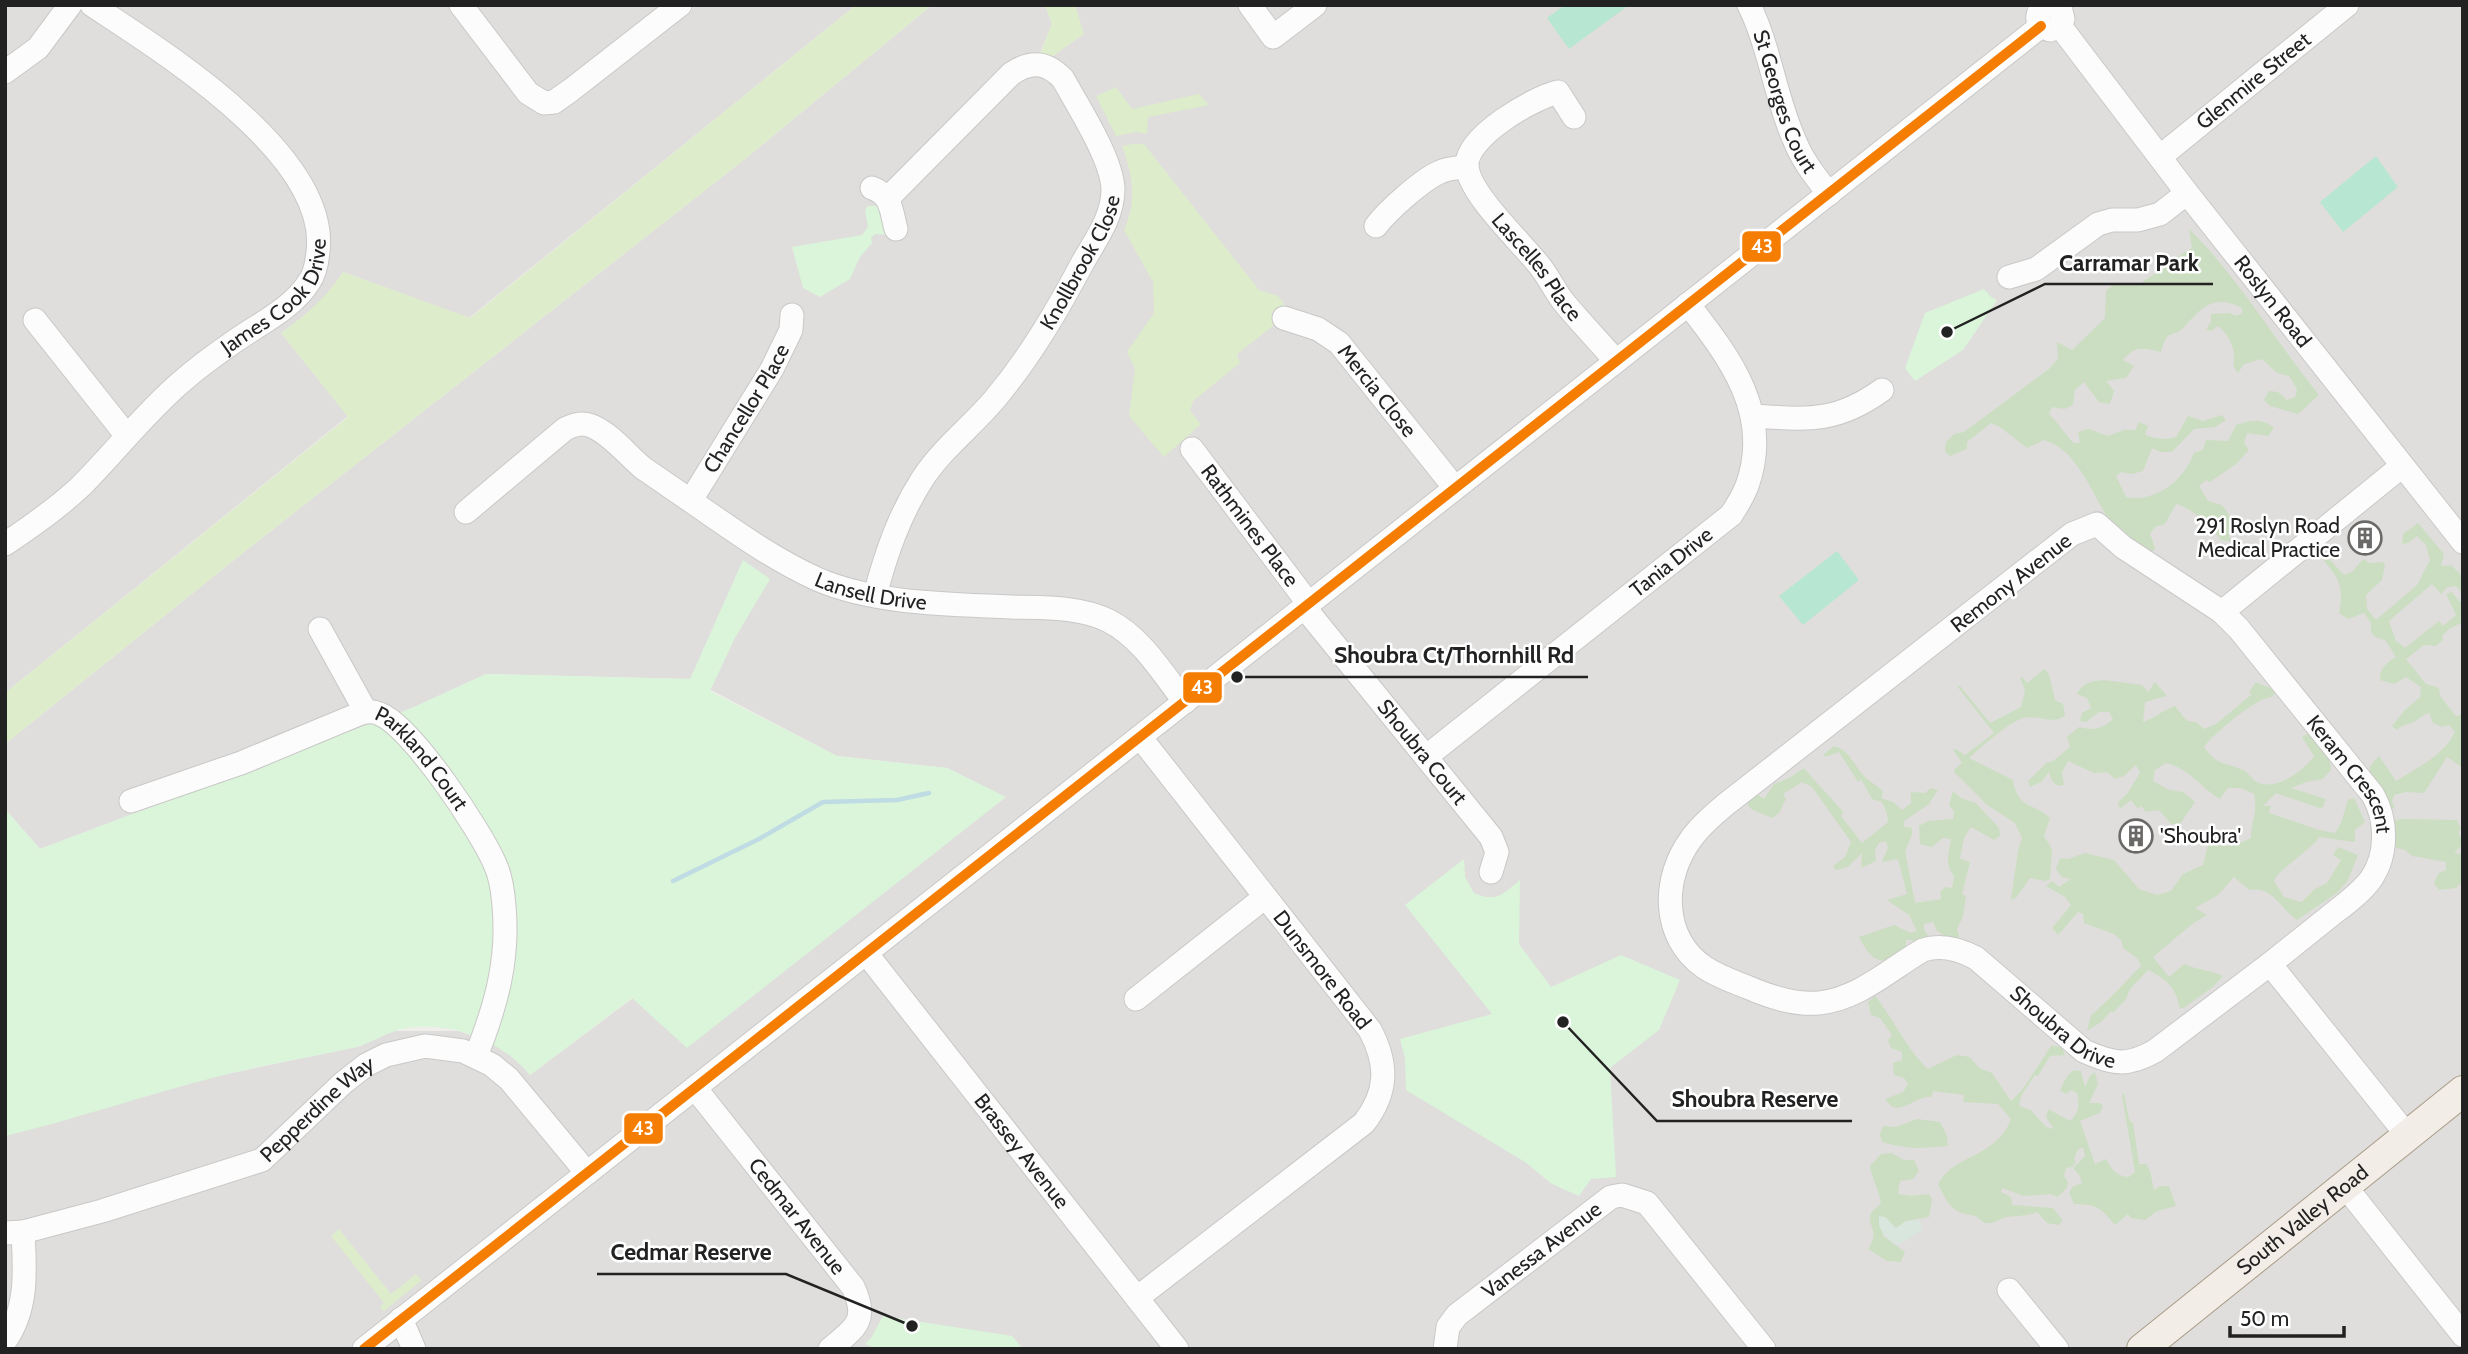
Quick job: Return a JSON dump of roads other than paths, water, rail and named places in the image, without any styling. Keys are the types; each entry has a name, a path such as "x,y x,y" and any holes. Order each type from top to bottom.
{"main road":[{"name":"South Valley Road","path":"2142,1349 2463,1091"}],"street":[{"path":"5,72 38,48 70,5"},
{"name":"James Cook Drive","path":"5,544 49,513 79,487 160,401 184,380 229,345 288,306 309,282 317,262 320,243 313,205 280,154 235,108 172,60 92,5"},
{"path":"461,5 528,93 544,103 554,102 572,90 680,5"},
{"path":"1250,5 1273,37 1315,5"},
{"name":"St Georges Court","path":"1749,5 1759,25 1793,138 1807,165 1829,194"},
{"name":"Glenmire Street","path":"2161,156 2347,5"},
{"path":"377,1345 401,1319 1829,194 2048,12"},
{"name":"Roslyn Road","path":"2048,12 2187,193 2463,542"},
{"name":"Knollbrook Close","path":"874,595 888,546 923,478 939,457 992,402 1036,345 1108,218 1113,189 1105,159 1063,79 1054,69 1032,64 1011,74 880,193 896,229"},
{"path":"1376,226 1385,215 1432,176 1450,169 1467,167 1470,153 1500,123 1555,87 1574,117"},
{"name":"Lascelles Place","path":"1467,167 1471,180 1494,213 1539,265 1569,308 1615,360"},
{"path":"2009,277 2036,269 2098,224 2160,215 2187,193"},
{"name":"Tania Drive","path":"1427,756 1731,515 1746,489 1753,467 1752,416 1745,389 1727,355 1688,304"},
{"name":"Chancellor Place","path":"691,500 772,369 791,330 792,315"},
{"name":"Mercia Close","path":"1283,318 1318,329 1339,343 1455,488"},
{"path":"35,320 127,436"},
{"path":"1752,416 1809,419 1841,414 1882,390"},
{"name":"Lansell Drive","path":"466,512 565,429 587,416 596,428 643,467 742,536 805,573 839,587 874,595 1052,608 1086,613 1108,621 1125,632 1142,648 1185,702"},
{"name":"Rathmines Place","path":"1192,449 1306,606"},
{"path":"2222,612 2402,466"},
{"name":"Remony Avenue","path":"1670,915 1674,872 1687,845 1707,821 2072,534 2098,524 2123,547 2222,612"},
{"name":"Shoubra Court","path":"1306,606 1491,837 1497,852 1492,872"},
{"name":"Keram Crescent","path":"2222,612 2239,629 2373,795 2383,822 2380,860 2369,881 2270,964"},
{"path":"320,629 366,712"},
{"name":"Parkland Court","path":"131,801 241,763 366,712 380,713 401,729 472,821 496,867 504,905 504,964 494,1010 476,1056"},
{"name":"Dunsmore Road","path":"1137,1298 1364,1123 1375,1110 1380,1095 1383,1065 1379,1047 1370,1030 1140,737"},
{"path":"1136,999 1265,897"},
{"name":"Shoubra Drive","path":"1670,915 1685,950 1702,965 1734,983 1788,1002 1818,1003 1839,999 1859,991 1929,948 1964,952 1976,958 2084,1051 2101,1059 2123,1063 2141,1059 2155,1051 2270,964"},
{"name":"Brassey Avenue","path":"866,953 1137,1298 1170,1346"},
{"path":"2270,964 2407,1135"},
{"name":"Pepperdine Way","path":"14,1232 102,1211 262,1160 343,1083 366,1065 386,1055 425,1046 444,1047 476,1056 509,1079 587,1173"},
{"name":"Cedmar Avenue","path":"695,1088 853,1287 861,1309 857,1325 830,1349"},
{"path":"2345,1186 2463,1335"},
{"name":"Vanessa Avenue","path":"1446,1349 1448,1327 1457,1315 1611,1196 1622,1195 1647,1203 1764,1349"},
{"path":"5,1341 20,1311 24,1287 14,1232"},
{"path":"2009,1290 2057,1349"},
{"path":"401,1319 414,1349"}],"waterway":[{"path":"673,881 759,839 823,802 897,800 929,793"}],"place":[{"name":"Carramar Park","path":"1947,332"},
{"name":"291 Roslyn Road Medical Practice","path":"2365,538"},
{"name":"Shoubra Ct/Thornhill Rd","path":"1237,677"},
{"name":"'Shoubra'","path":"2136,836"},
{"name":"Shoubra Reserve","path":"1563,1022"},
{"name":"Cedmar Reserve","path":"912,1326"}]}
